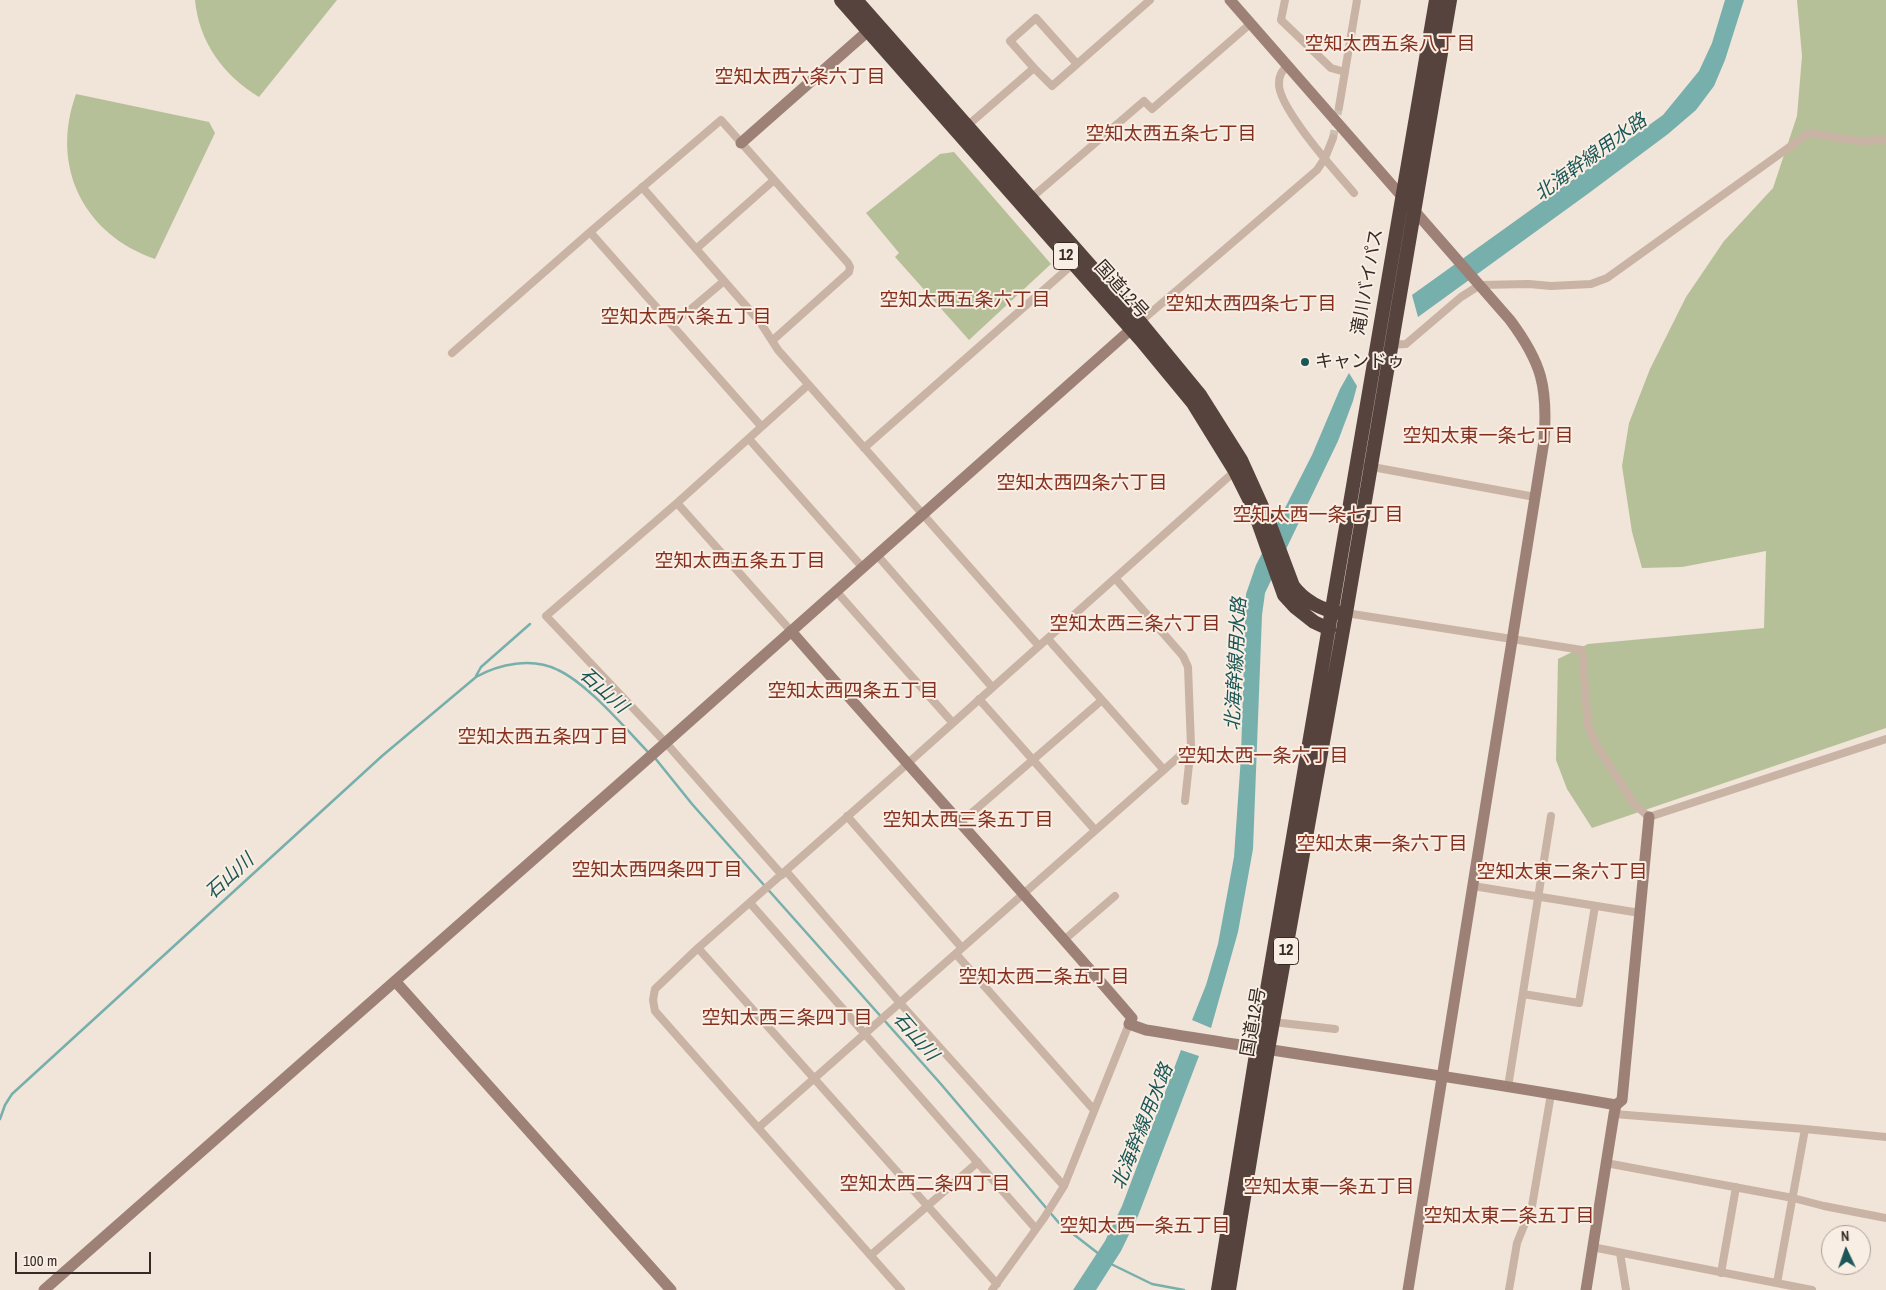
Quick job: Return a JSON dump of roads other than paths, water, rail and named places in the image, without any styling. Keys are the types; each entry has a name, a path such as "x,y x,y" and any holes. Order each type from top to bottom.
{"highway":[{"name":"国道12号","path":"842,0 1073,264 1136,326 1193,403 1235,471 1266,528"},
{"name":"国道12号","path":"856,0 1030,199 1136,326 1200,396 1241,460 1284,578 1284,595 1295,608 1314,622 1329,629 1262,1050 1229,1290"},
{"name":"滝川バイパス","path":"1329,629 1436,0"},
{"name":"滝川バイパス","path":"1346,614 1450,0"},
{"name":"国道12号","path":"1218,1290 1262,1050 1273,1022 1346,614 1332,612 1316,605 1300,595 1284,578"},
{"path":"1329,629 1346,614"}],"street":[{"path":"1077,64 1036,18 1010,40 1052,86 1150,0"},
{"path":"1230,0 1510,320 1526,341 1542,380 1546,410 1544,441 1408,1290"},
{"path":"1285,0 1281,20 1331,68 1345,72"},
{"path":"1340,107 1357,0"},
{"path":"1030,199 1144,101 1152,109 1250,24"},
{"path":"741,143 868,31"},
{"path":"1287,66 1281,73 1278,84 1282,96 1298,126 1354,194"},
{"path":"967,126 1034,68"},
{"path":"452,353 721,120 848,263 850,268 849,272 773,340"},
{"path":"1391,345 1406,344 1477,282 1571,286 1591,284 1608,278 1809,133 1858,141 1886,140"},
{"path":"44,1290 662,747 922,514 1317,170 1325,158 1332,138"},
{"path":"696,249 774,180"},
{"path":"642,187 760,322 778,350 808,385 1039,646"},
{"path":"590,232 761,426"},
{"path":"864,448 1073,264"},
{"path":"672,325 724,281"},
{"path":"808,385 761,426 750,439 546,616 662,747 784,873 1064,1186"},
{"path":"750,439 863,568"},
{"path":"1356,464 1535,497"},
{"path":"901,1290 655,1011 652,1000 655,988 1235,471"},
{"path":"677,503 1132,1018 1064,1186 1044,1218 994,1287 928,1208 698,948"},
{"path":"877,555 992,687"},
{"path":"1115,578 1183,656 1188,667 1190,746 1185,801"},
{"path":"836,591 952,722"},
{"path":"1346,614 1582,650 1588,726 1597,746 1634,804 1650,817"},
{"path":"1048,639 1164,770"},
{"path":"979,699 1095,830"},
{"path":"960,824 1102,700"},
{"path":"1650,817 1886,739"},
{"path":"758,1128 1190,746"},
{"path":"847,816 962,948"},
{"path":"1508,1087 1551,816"},
{"path":"1586,1290 1615,1110 1622,1100 1650,817"},
{"path":"1473,886 1640,913"},
{"path":"1064,940 1115,896"},
{"path":"750,903 1036,1229"},
{"path":"1523,994 1579,1003 1595,906"},
{"path":"956,954 1094,1110"},
{"path":"395,981 671,1290"},
{"path":"1273,1022 1335,1030"},
{"path":"1129,1024 1146,1030 1262,1050 1551,1094 1615,1110 1886,1137"},
{"path":"1509,1290 1517,1243 1532,1206 1551,1094"},
{"path":"1776,1283 1805,1128"},
{"path":"871,1255 928,1208 978,1162"},
{"path":"1606,1163 1792,1198 1886,1218"},
{"path":"1721,1273 1736,1188"},
{"path":"1592,1247 1812,1290"},
{"path":"1620,1253 1626,1290"}],"water":[{"path":"1725,0 1744,0 1725,60 1714,86 1696,110 1668,134 1589,193 1418,317 1412,295 1663,115 1699,71 1712,43"},
{"path":"1349,373 1357,386 1338,441 1265,593 1262,615 1253,849 1238,932 1211,1028 1192,1020 1206,985 1218,944 1234,857 1241,756 1246,594 1256,565 1312,455 1340,389"},
{"path":"1181,1050 1199,1056 1138,1216 1121,1251 1096,1290 1073,1290 1105,1241 1122,1206"}],"waterway":[{"path":"476,676 481,667 530,624"},
{"name":"石山川","path":"0,1119 5,1105 12,1094 382,756 476,677 505,666 527,663 548,666 558,670 582,685 618,719 649,753"},
{"name":"石山川","path":"655,758 692,804 940,1083 1059,1223 1099,1254"},
{"name":"石山川","path":"1111,1264 1152,1284 1184,1290"}],"tunnel":[{"path":"1333,138 1339,107"}],"place":[{"name":"キャンドゥ","path":"1305,362"}],"district":[{"name":"空知太西五条八丁目","path":"1390,45"},
{"name":"空知太西六条六丁目","path":"800,78"},
{"name":"空知太西五条七丁目","path":"1171,135"},
{"name":"空知太西五条六丁目","path":"965,301"},
{"name":"空知太西四条七丁目","path":"1251,305"},
{"name":"空知太西六条五丁目","path":"686,318"},
{"name":"空知太東一条七丁目","path":"1488,437"},
{"name":"空知太西四条六丁目","path":"1082,484"},
{"name":"空知太西一条七丁目","path":"1318,516"},
{"name":"空知太西五条五丁目","path":"740,562"},
{"name":"空知太西三条六丁目","path":"1135,625"},
{"name":"空知太西四条五丁目","path":"853,692"},
{"name":"空知太西五条四丁目","path":"543,738"},
{"name":"空知太西一条六丁目","path":"1263,757"},
{"name":"空知太西三条五丁目","path":"968,821"},
{"name":"空知太東一条六丁目","path":"1382,845"},
{"name":"空知太西四条四丁目","path":"657,871"},
{"name":"空知太東二条六丁目","path":"1562,873"},
{"name":"空知太西二条五丁目","path":"1044,978"},
{"name":"空知太西三条四丁目","path":"787,1019"},
{"name":"空知太西二条四丁目","path":"925,1185"},
{"name":"空知太東一条五丁目","path":"1329,1188"},
{"name":"空知太東二条五丁目","path":"1509,1217"},
{"name":"空知太西一条五丁目","path":"1145,1227"}],"water label":[{"name":"北海幹線用水路","path":"1591,158"},
{"name":"北海幹線用水路","path":"1237,664"},
{"name":"北海幹線用水路","path":"1143,1127"}]}
